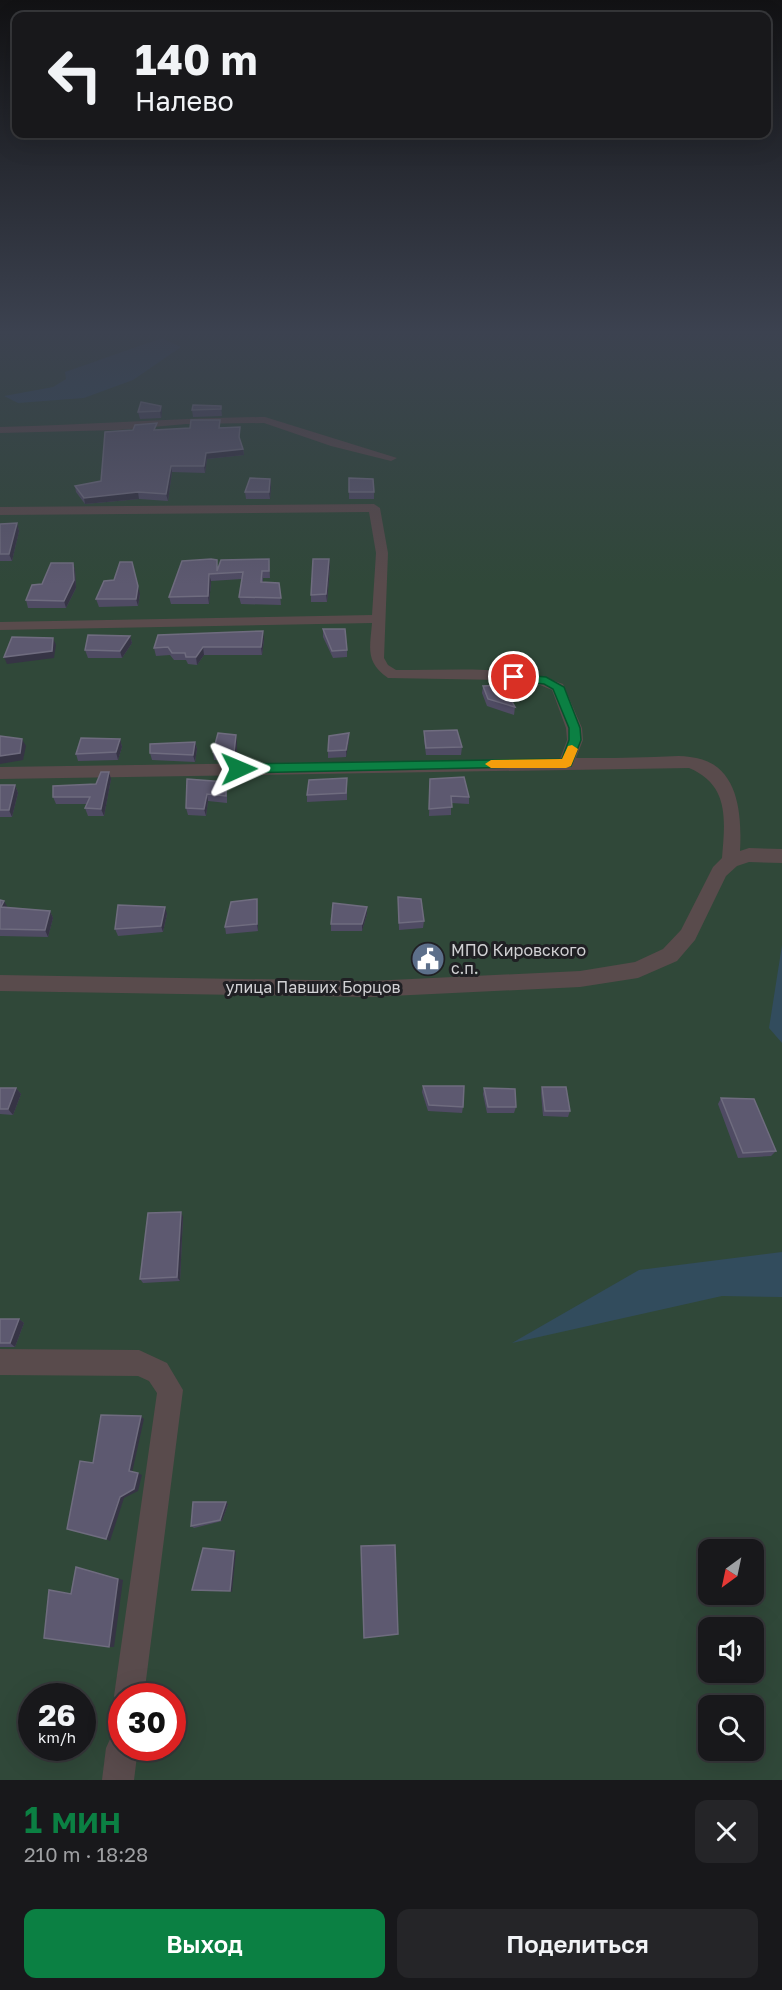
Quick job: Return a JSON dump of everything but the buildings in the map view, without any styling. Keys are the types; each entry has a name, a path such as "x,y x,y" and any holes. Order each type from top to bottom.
{"street":[{"path":"0,430 118,427 186,421 265,420 335,444 391,458"},
{"path":"0,511 374,508 382,553 377,658 383,668 393,675 497,676 546,680 558,687 574,728 575,740 566,763"},
{"path":"0,626 378,619"},
{"path":"0,773 691,762 706,767 716,775 731,800 733,828 740,858 782,856"},
{"name":"улица Павших Борцов","path":"0,983 370,989 580,979 638,970 670,955 688,935 719,872 740,858"},
{"path":"0,1362 139,1363 158,1372 170,1390 131,1683"},
{"path":"118,1780 120,1761"}],"green space":[{"path":"0,418 782,418 782,1780 0,1780"}],"water":[{"path":"782,945 782,1043 769,1028"},
{"path":"782,1252 782,1297 722,1296 512,1343 639,1270"}],"slow traffic":[{"path":"491,764 566,763 572,749"}],"place":[{"name":"МПО Кировского с.п.","path":"428,959"}],"route":[{"path":"239,769 566,763 575,740 574,728 558,687 546,680 514,677"}]}
